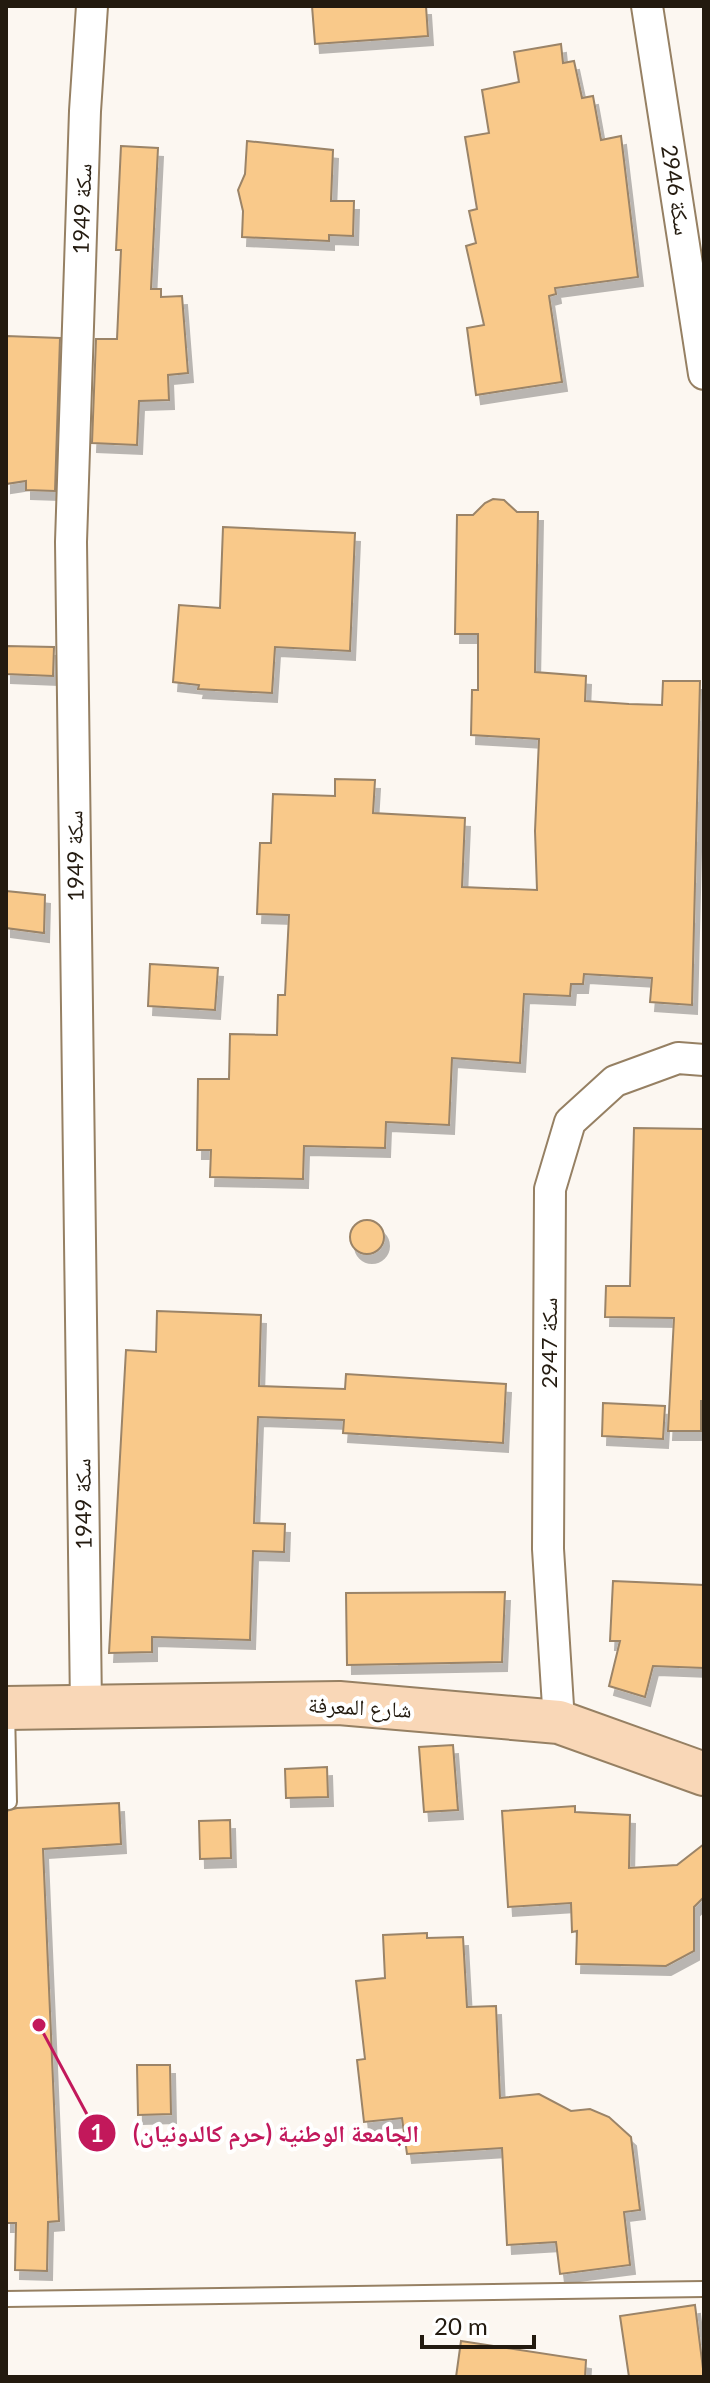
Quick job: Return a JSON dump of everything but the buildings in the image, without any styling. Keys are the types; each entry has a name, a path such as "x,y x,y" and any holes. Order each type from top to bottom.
{"street":[{"name":"سكة 1949","path":"86,1707 71,542 85,111 92,6"},
{"name":"سكة 2946","path":"647,6 704,374"},
{"name":"سكة 2947","path":"559,1722 548,1549 550,1189 570,1122 615,1081 678,1058 704,1060"},
{"name":"شارع المعرفة","path":"7,1724 86,1707 339,1703 559,1722 704,1774"}],"lane":[{"path":"7,1724 9,1802"},
{"path":"6,2299 704,2289"}],"place":[{"name":"الجامعة الوطنية (حرم كالدونيان)","path":"39,2025"}]}
